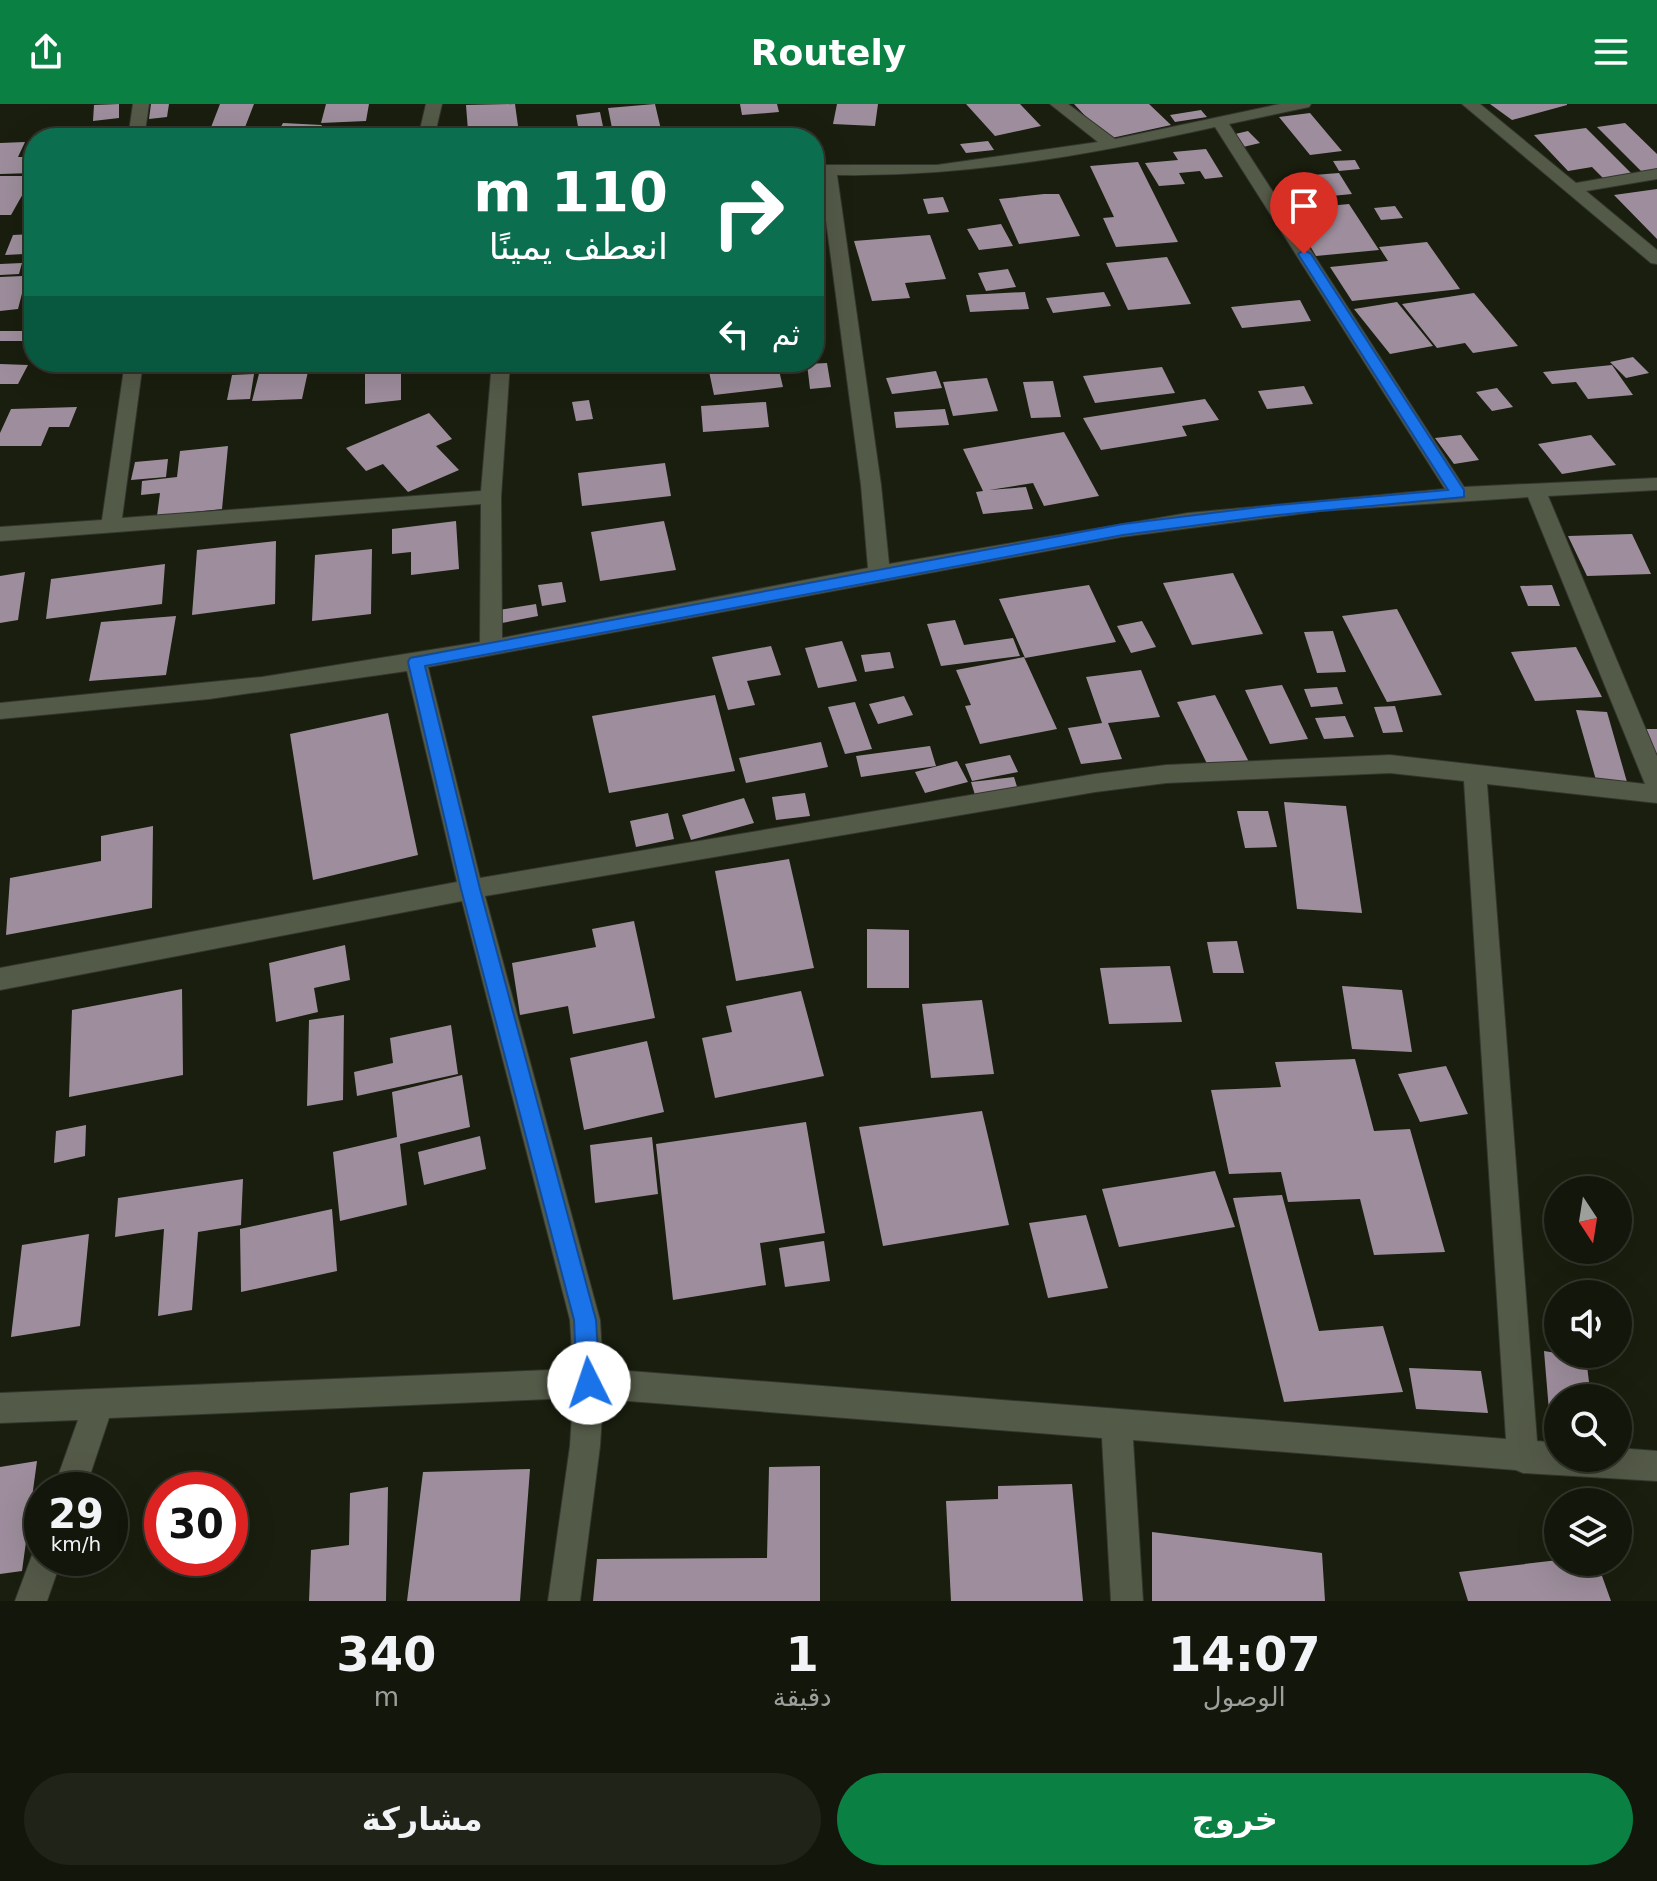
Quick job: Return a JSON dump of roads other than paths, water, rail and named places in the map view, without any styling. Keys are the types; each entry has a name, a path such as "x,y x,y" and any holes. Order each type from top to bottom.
{"street":[{"path":"137,128 141,104"},
{"path":"428,128 434,104"},
{"path":"1058,104 1111,144"},
{"path":"824,170 953,169 1111,144 1303,104"},
{"path":"1470,104 1576,188 1657,259"},
{"path":"1219,121 1458,494"},
{"path":"1576,188 1657,174"},
{"path":"824,189 871,485 879,574"},
{"path":"111,527 133,372"},
{"path":"491,647 491,497 500,372"},
{"path":"0,711 253,687 416,662 1123,529 1268,511 1458,494 1657,484"},
{"path":"1535,489 1657,784"},
{"path":"0,534 491,497"},
{"path":"416,662 471,889 585,1320 589,1383 585,1446 564,1601"},
{"path":"0,979 471,889 1095,783 1152,776 1390,764 1657,794"},
{"path":"1475,772 1523,1458"},
{"path":"0,1408 589,1383 1523,1458 1657,1466"},
{"path":"75,1472 99,1403"},
{"path":"1117,1425 1127,1601"},
{"path":"31,1601 40,1576"}]}
